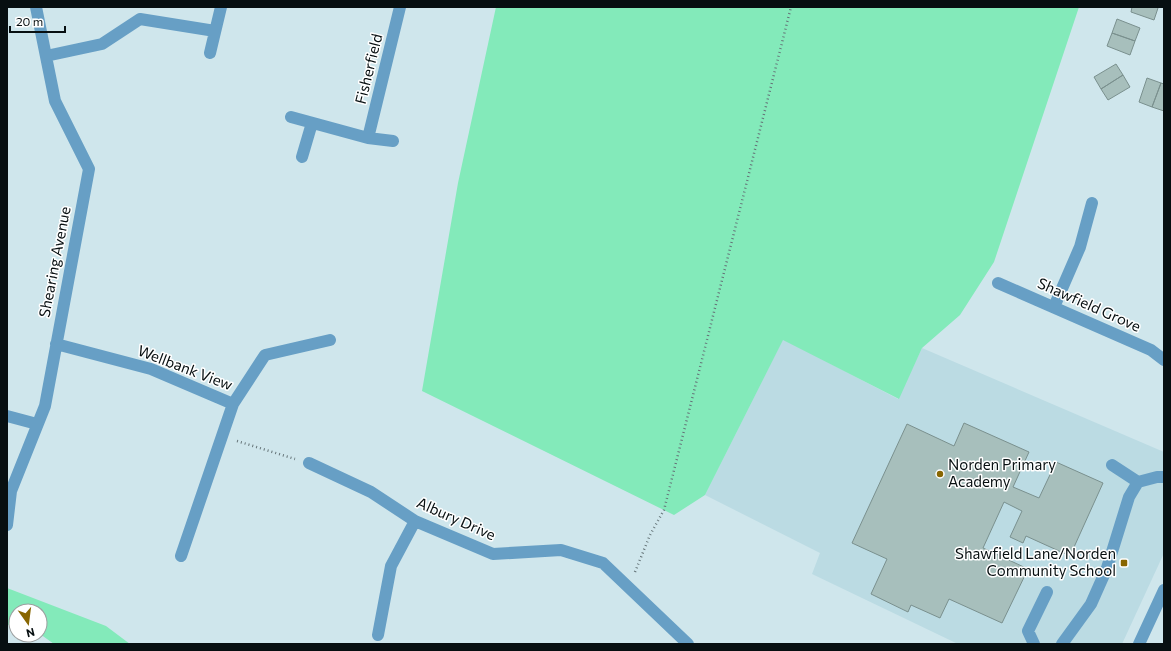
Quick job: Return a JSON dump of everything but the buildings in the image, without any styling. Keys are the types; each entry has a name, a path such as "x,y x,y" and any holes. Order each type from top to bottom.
{"street":[{"name":"Shearing Avenue","path":"7,525 11,491 44,406 89,169 55,101 36,7"},
{"path":"210,53 221,7"},
{"name":"Fisherfield","path":"368,138 400,7"},
{"path":"46,56 102,44 140,20 215,31"},
{"path":"291,117 368,138 393,141"},
{"path":"302,157 312,123"},
{"path":"1054,307 1080,247 1092,203"},
{"name":"Shawfield Grove","path":"998,283 1151,350 1164,360"},
{"name":"Wellbank View","path":"181,556 233,404 265,355 330,340"},
{"name":"Wellbank View","path":"56,344 151,369 233,404"},
{"path":"7,416 37,424"},
{"name":"Albury Drive","path":"309,463 371,492 415,521 494,554 561,550 603,563 686,643"},
{"path":"1112,465 1138,482"},
{"path":"1062,644 1091,604 1108,568 1129,497 1138,482 1157,477 1164,477"},
{"path":"378,635 391,566 415,521"},
{"path":"1139,644 1164,590"},
{"path":"1034,644 1028,631 1047,592"}],"path":[{"path":"629,588 650,535 664,510 791,7"},
{"path":"222,436 309,463"}],"shaded area":[{"name":"Norden Primary Academy","path":"783,339 898,399 922,348 1164,452 1164,553 1122,644 958,644 812,574 820,553 705,495"}],"green space":[{"path":"496,7 1079,7 994,262 960,315 922,348 899,399 783,340 705,495 674,515 422,391 458,183"},
{"path":"7,588 46,603 8,603 7,625"},
{"path":"48,604 106,626 130,644 54,644 48,640"}],"place":[{"name":"Norden Primary Academy","path":"940,474"},
{"name":"Shawfield Lane/Norden Community School","path":"1124,563"}]}
